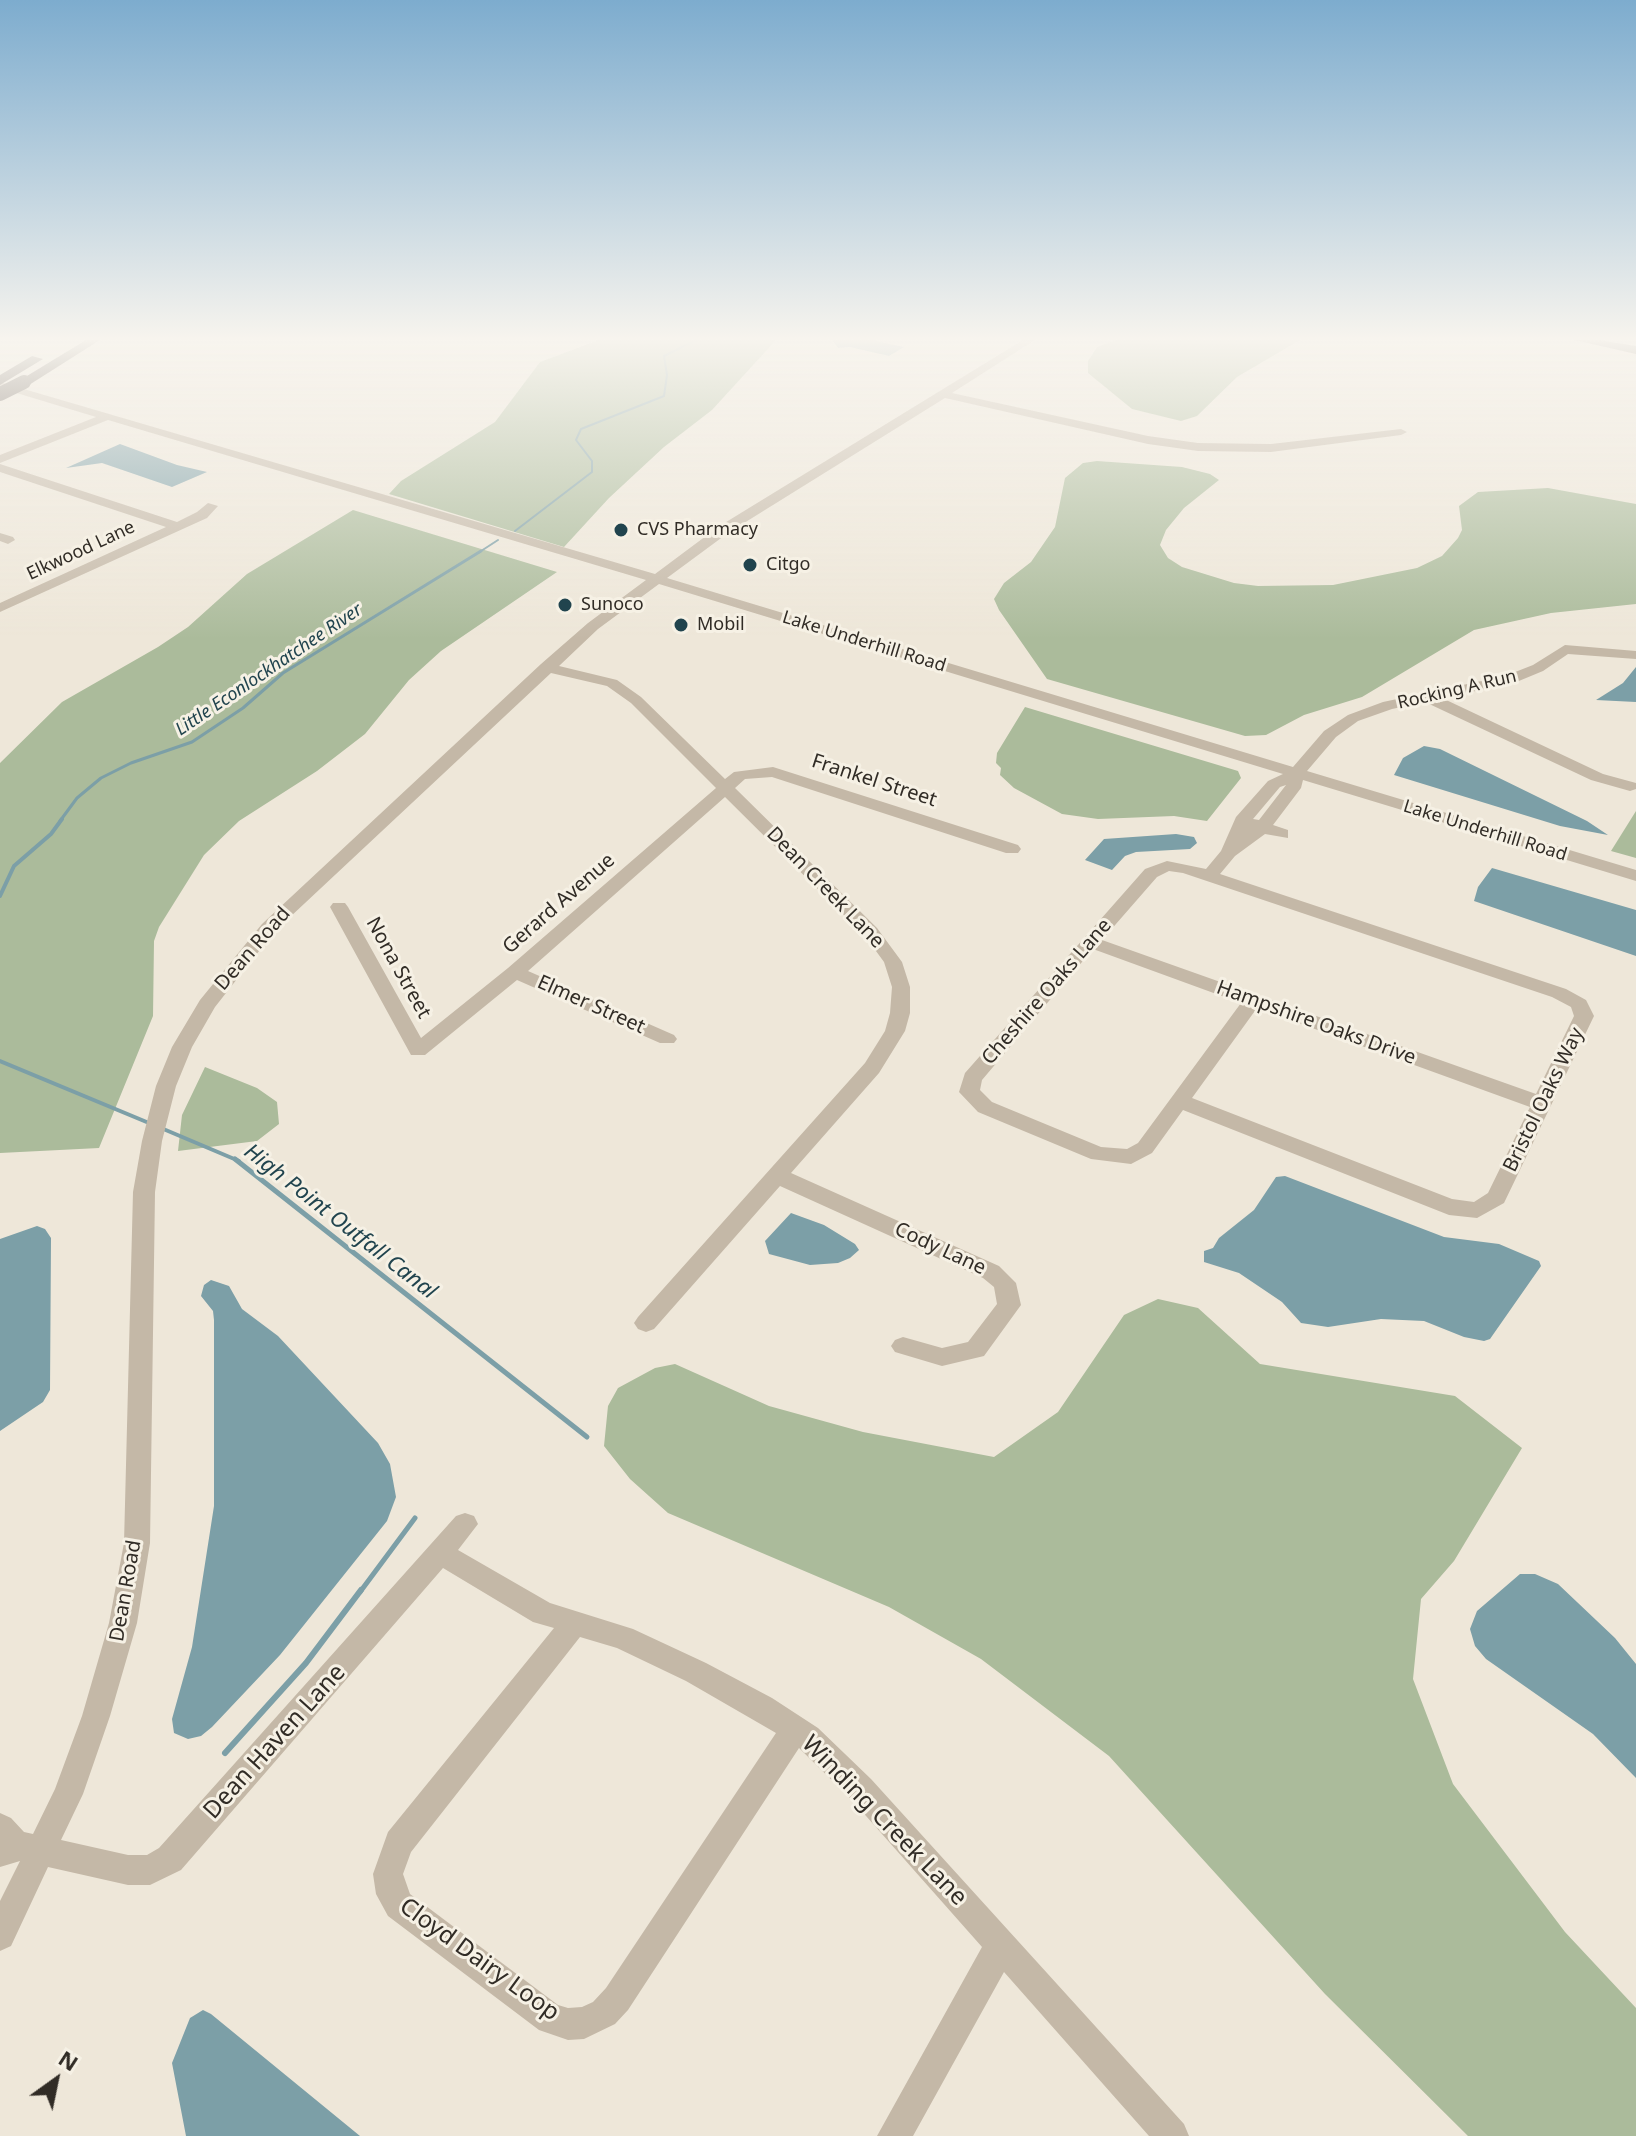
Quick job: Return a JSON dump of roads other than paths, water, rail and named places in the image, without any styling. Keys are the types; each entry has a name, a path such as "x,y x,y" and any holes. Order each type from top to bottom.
{"street":[{"path":"0,459 49,440"},
{"name":"Lake Underhill Road","path":"188,440 1636,876"},
{"name":"Dean Road","path":"0,1935 15,1844 96,1716 123,1623 137,1543 144,1192 152,1141 166,1086 182,1047 207,1004 260,937 546,667 653,578 721,531 869,440"},
{"path":"1150,440 1198,447 1271,448 1339,440"},
{"path":"1199,440 1268,440"},
{"path":"0,468 177,526"},
{"name":"Elkwood Lane","path":"0,608 177,526 212,506"},
{"name":"Rocking A Run","path":"1209,876 1229,852 1262,827 1293,788 1296,774 1327,737 1347,722 1378,708 1517,677 1565,649 1636,655"},
{"name":"Dean Creek Lane","path":"546,667 605,680 622,688 874,935 893,962 901,987 900,1013 888,1046 646,1323"},
{"path":"1427,697 1599,778 1630,786"},
{"name":"Frankel Street","path":"725,787 740,775 773,772 1012,849"},
{"name":"Rocking A Run","path":"1229,852 1242,821 1276,781 1296,774"},
{"name":"Gerard Avenue","path":"418,1050 515,972 725,787"},
{"path":"1242,821 1282,834"},
{"name":"Cheshire Oaks Lane","path":"1209,876 1176,866 1158,868 972,1078 968,1088 971,1096 985,1107 1118,1158 1141,1152 1253,1000"},
{"name":"Bristol Oaks Way","path":"1180,1101 1467,1211 1480,1210 1493,1203 1584,1019 1582,1008 1574,999 1209,876"},
{"name":"Nona Street","path":"339,907 418,1050"},
{"name":"Hampshire Oaks Drive","path":"1090,942 1542,1104"},
{"name":"Elmer Street","path":"515,972 667,1039"},
{"name":"Cody Lane","path":"776,1175 991,1272 1005,1283 1009,1305 976,1349 942,1357 903,1346"},
{"name":"Dean Haven Lane","path":"15,1844 128,1870 150,1870 170,1859 442,1554 465,1524"},
{"name":"Winding Creek Lane","path":"442,1554 531,1607 573,1625 644,1646 733,1691 795,1729 841,1768 1172,2136"},
{"name":"Cloyd Dairy Loop","path":"573,1625 399,1843 388,1874 391,1894 399,1905 550,2019 568,2024 584,2023 611,2007 795,1729"},
{"path":"894,2136 1001,1945"}],"water":[{"path":"120,444 177,465 207,472 172,487 102,463 66,468"},
{"path":"1636,667 1636,702 1596,700 1623,683"},
{"path":"1424,746 1440,749 1587,821 1608,835 1560,826 1394,775 1403,758"},
{"path":"1176,834 1194,837 1197,843 1190,849 1136,852 1125,856 1112,870 1085,860 1104,839"},
{"path":"1492,868 1636,910 1636,956 1474,901 1478,887"},
{"path":"1285,1176 1444,1237 1499,1244 1539,1261 1541,1266 1490,1339 1484,1341 1464,1337 1424,1321 1381,1319 1328,1327 1301,1323 1282,1302 1239,1273 1204,1262 1204,1251 1213,1248 1219,1238 1254,1210 1276,1177"},
{"path":"791,1213 824,1225 855,1244 859,1250 838,1263 810,1265 769,1254 765,1241"},
{"path":"37,1226 45,1229 51,1238 50,1390 43,1402 0,1431 0,1239"},
{"path":"211,1280 229,1286 242,1309 278,1336 378,1443 390,1464 396,1497 387,1521 280,1655 212,1727 201,1736 188,1739 174,1733 172,1719 192,1647 214,1506 214,1320 213,1311 201,1296 204,1285"},
{"path":"1520,1574 1535,1574 1558,1584 1615,1638 1636,1664 1636,1778 1593,1734 1486,1659 1475,1646 1470,1629 1477,1611"},
{"path":"203,2010 360,2136 186,2136 172,2063 190,2018"}],"waterway":[{"name":"Little Econlockhatchee River","path":"515,531 592,472 592,461 576,440"},
{"name":"Little Econlockhatchee River","path":"478,553 498,540"},
{"name":"Little Econlockhatchee River","path":"60,821 77,798 101,778 131,763 192,742 243,708 283,673 481,551"},
{"name":"Little Econlockhatchee River","path":"0,896 14,866 51,834 62,819"},
{"name":"High Point Outfall Canal","path":"0,1061 149,1123"},
{"name":"High Point Outfall Canal","path":"161,1128 236,1160"},
{"name":"High Point Outfall Canal","path":"236,1160 587,1437"},
{"path":"360,1592 415,1518"},
{"path":"225,1753 306,1663 361,1590"}],"place":[{"name":"CVS Pharmacy","path":"621,530"},
{"name":"Citgo","path":"750,565"},
{"name":"Sunoco","path":"565,605"},
{"name":"Mobil","path":"681,625"}]}
